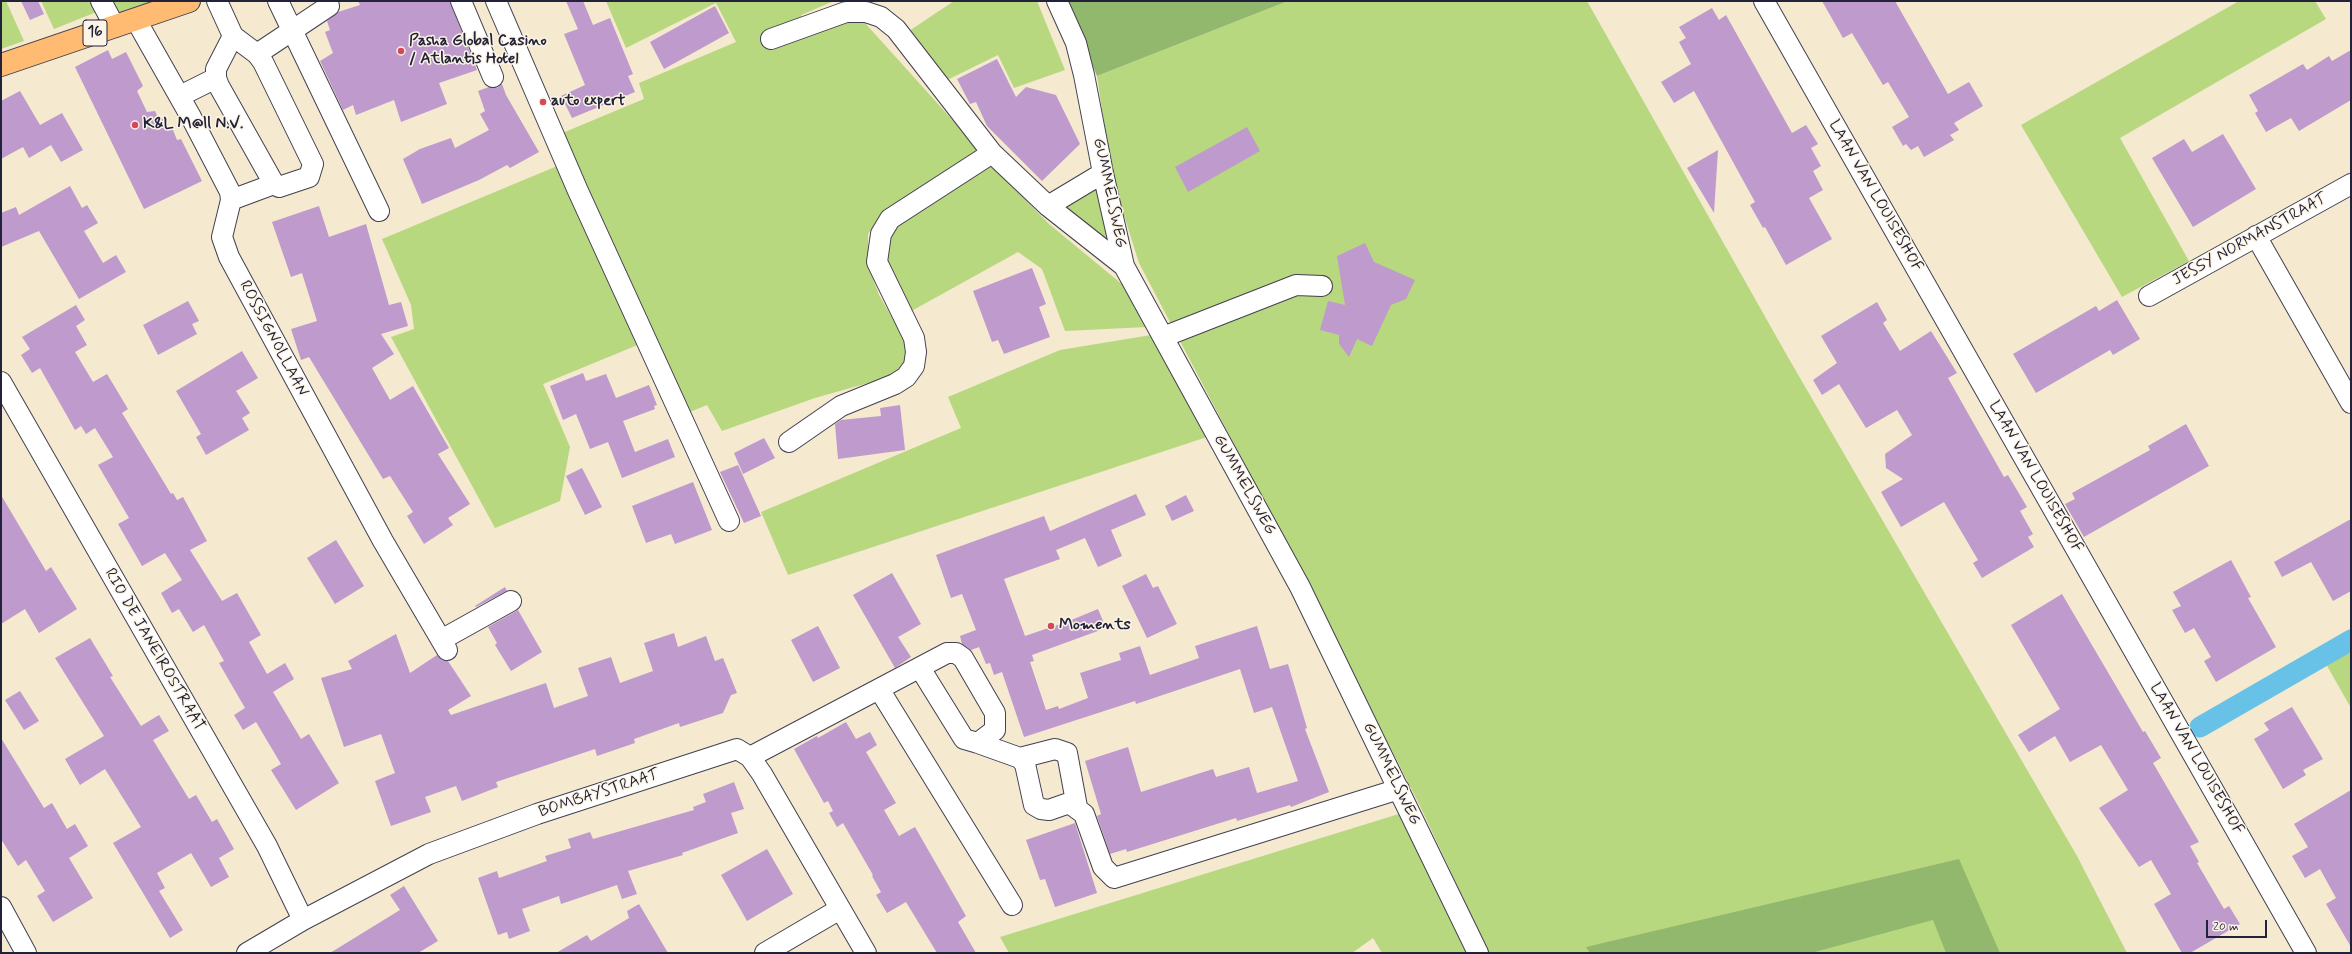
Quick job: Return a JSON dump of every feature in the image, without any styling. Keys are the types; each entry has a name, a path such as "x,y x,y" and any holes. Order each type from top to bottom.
{"main road":[{"name":"16","path":"1,66 189,1"}],"street":[{"path":"101,1 115,27"},
{"path":"217,1 232,36 257,54 313,164 309,177 279,187 274,184 216,78 216,69 232,36"},
{"path":"278,1 379,211"},
{"path":"461,1 493,77"},
{"path":"496,1 578,191 729,521"},
{"name":"GUMMELSWEG","path":"1057,1 1076,44 1084,75 1103,173 1124,266 1300,588 1478,953"},
{"name":"LAAN VAN LOUISESHOF","path":"1764,1 2306,953"},
{"path":"257,54 292,31 329,3"},
{"path":"771,39 846,12 866,12 880,17 896,29 992,153 1048,206 1124,266"},
{"path":"136,20 180,96 230,192 231,200 274,184"},
{"path":"180,96 216,78"},
{"path":"790,442 841,406 895,384 906,377 914,366 916,352 914,338 877,262 881,234 890,219 992,153"},
{"path":"1048,206 1103,173"},
{"name":"JESSY NORMANSTRAAT","path":"2149,296 2351,184"},
{"name":"ROSSIGNOLLAAN","path":"231,200 222,237 225,248 383,541 444,644 511,601"},
{"path":"2256,236 2351,403"},
{"path":"1163,337 1296,285 1322,286"},
{"name":"RIO DE JANEIROSTRAAT","path":"1,382 267,846 303,920"},
{"path":"866,953 762,774 750,757 947,653 956,653 963,658 995,713 995,730 978,743"},
{"path":"920,668 964,739 1020,758 1025,764 1034,805 1041,809 1049,810 1069,803 1077,807 1084,814 1103,867 1114,878 1398,789"},
{"path":"879,689 1012,905"},
{"name":"BOMBAYSTRAAT","path":"247,953 303,920 429,854 536,814 736,749 750,757"},
{"path":"1020,758 1055,749 1067,753 1077,807"},
{"path":"1,907 26,953"},
{"path":"765,953 840,909"}],"green space":[{"path":"1,1 6,1 24,41 1,49"},
{"path":"41,1 94,1 99,11 54,29"},
{"path":"111,1 159,1 119,15"},
{"path":"606,1 834,1 801,15 812,30 856,13 975,145 977,153 883,212 868,234 868,265 879,295 921,368 815,398 722,431 707,405 685,414 560,134 644,99 639,83 736,42 716,3 626,48"},
{"path":"954,1 1037,1 1065,70 1014,88 998,55 945,81 903,35"},
{"path":"1065,1 1288,1 1097,76"},
{"path":"1288,1 1587,1 1785,352 2077,856 2127,953 1489,953 1420,806 1308,585 1139,263 1112,177 1097,76"},
{"path":"2239,1 2315,1 2326,19 2120,138 2189,261 2122,297 2021,125"},
{"path":"562,164 640,344 543,384 570,447 560,501 495,528 391,337 414,329 411,305 382,239"},
{"path":"985,165 996,169 1049,224 1123,285 1147,327 1065,331 1042,269 1018,252 906,314 880,265 895,219"},
{"path":"1100,183 1116,250 1059,207"},
{"path":"1151,335 1207,437 788,575 761,512 961,428 948,397 1060,350"},
{"path":"2351,649 2351,708 2326,664"},
{"path":"1402,813 1467,953 1382,953 1373,938 1352,953 1009,953 1000,937"},
{"path":"1959,859 2000,953 1946,953 1933,920 1811,953 1590,953 1586,947"}],"building":[{"path":"21,1 38,1 44,14 30,20"},
{"name":"Pasha Global Casino / Atlantis Hotel","path":"358,1 450,1 477,70 439,83 447,104 401,122 394,100 356,115 353,105 343,110 320,61 333,53 325,32 330,30 327,21 338,12 360,5"},
{"path":"566,1 583,1 593,25 610,18 633,74 628,76 635,92 572,118 561,96 585,85 564,34 578,29"},
{"path":"1822,1 1895,1 1948,94 1969,82 1983,106 1954,123 1959,130 1950,135 1954,140 1924,157 1918,146 1911,150 1906,144 1903,146 1892,127 1909,117 1888,82 1883,85 1852,33 1843,38"},
{"path":"715,6 729,33 664,69 650,42"},
{"path":"1712,8 1719,20 1726,15 1792,133 1806,125 1818,144 1811,148 1821,166 1813,171 1823,190 1809,198 1832,239 1786,265 1765,227 1763,228 1750,205 1755,202 1694,91 1674,103 1661,82 1691,64 1679,42 1686,38 1679,27"},
{"name":"K&L M@ll N.V.","path":"108,50 112,59 126,52 143,86 137,91 147,112 155,111 159,120 164,118 169,130 173,130 177,140 181,139 202,181 144,209 75,67"},
{"path":"2351,50 2351,100 2299,131 2291,118 2266,132 2255,113 2258,111 2249,95 2303,64 2307,70 2329,56 2332,61"},
{"path":"997,59 1016,97 1026,87 1056,95 1080,144 1042,181 987,126 976,102 970,104 957,79"},
{"path":"502,84 506,95 539,152 510,168 507,165 479,180 422,204 403,159 420,149 451,138 455,148 489,130 480,114 485,111 478,91 489,87 497,88"},
{"path":"20,91 40,125 62,113 83,150 61,162 51,145 29,158 23,147 1,159 1,101"},
{"path":"1247,127 1260,151 1188,192 1175,167"},
{"path":"2223,134 2256,189 2193,227 2152,158 2184,139 2192,152"},
{"path":"1718,150 1714,213 1687,168"},
{"path":"70,186 82,208 87,205 98,223 84,231 103,263 116,255 126,272 79,299 39,231 1,247 1,213 16,207 19,215"},
{"path":"319,206 329,237 366,224 389,305 401,302 408,326 381,334 394,354 372,368 390,400 413,386 449,448 438,454 470,504 448,518 453,525 424,544 407,516 413,512 390,476 383,479 309,357 301,360 291,329 317,321 302,273 291,277 272,222"},
{"path":"1365,243 1374,262 1415,280 1406,299 1391,305 1372,346 1357,339 1349,357 1339,344 1339,335 1320,330 1328,301 1345,305 1337,256"},
{"path":"1032,268 1046,304 1039,307 1050,337 1004,354 998,340 992,342 973,291"},
{"path":"2117,300 2140,339 2113,355 2110,350 2036,393 2013,354 2096,306 2099,311"},
{"path":"188,301 199,321 192,324 197,334 158,355 143,325"},
{"path":"1877,302 1887,320 1883,323 1900,351 1931,331 1957,373 1948,378 2004,477 2008,475 2027,507 2020,511 2033,534 2028,537 2034,547 1982,578 1973,563 1978,560 1944,502 1901,527 1881,492 1903,479 1886,468 1885,454 1912,435 1897,410 1866,428 1839,384 1822,395 1813,380 1837,363 1821,336"},
{"path":"76,305 85,320 76,326 87,345 75,352 93,382 107,374 128,409 122,413 171,494 173,493 177,500 183,497 207,541 190,550 222,601 237,593 261,635 249,642 267,674 285,663 294,679 273,692 301,739 309,734 339,783 296,810 271,770 281,764 256,722 243,730 234,715 245,708 219,663 224,661 204,625 193,632 179,609 172,613 161,593 182,580 165,553 142,566 118,524 129,518 98,465 113,457 95,428 86,434 81,426 75,430 40,368 32,373 21,355 30,349 22,337"},
{"path":"242,351 258,378 236,391 250,413 242,418 249,430 206,455 196,437 201,434 176,391"},
{"path":"583,373 586,381 606,374 616,398 649,385 657,405 654,406 655,409 623,421 635,452 668,439 675,457 622,478 608,442 590,449 576,414 563,420 550,386"},
{"path":"900,405 905,450 838,459 835,424 841,420 881,416 880,408"},
{"path":"2186,424 2209,466 2084,537 2065,504 2075,499 2072,493 2150,450 2148,446"},
{"path":"764,438 775,458 743,474 734,453"},
{"path":"738,465 761,516 744,523 720,472"},
{"path":"582,468 602,507 585,515 566,476"},
{"path":"693,482 712,530 675,544 671,534 646,543 632,506"},
{"path":"1136,494 1146,515 1111,530 1122,556 1098,567 1085,538 1056,550 1060,559 1004,579 1025,636 1098,609 1106,628 1032,655 1034,661 1030,662 1046,710 1058,706 1059,709 1088,698 1080,673 1121,660 1119,653 1140,646 1150,675 1199,658 1195,646 1257,626 1270,669 1288,664 1307,728 1305,729 1329,792 1291,807 1290,805 1237,821 1236,818 1127,852 1126,849 1110,854 1097,816 1101,814 1085,761 1128,747 1141,792 1213,769 1216,777 1249,767 1257,793 1298,781 1272,707 1254,713 1240,669 1136,704 1135,701 1024,737 1002,672 994,675 990,663 986,664 979,647 971,650 962,644 960,636 976,630 962,594 951,598 936,555 1044,516 1050,531"},
{"path":"1,495 46,571 51,567 77,609 39,633 25,609 1,624"},
{"path":"1186,495 1194,511 1172,521 1165,506"},
{"path":"2351,519 2351,591 2333,601 2311,562 2282,577 2274,562"},
{"path":"336,540 364,586 335,604 307,558"},
{"path":"2231,560 2251,597 2248,598 2276,647 2216,682 2204,661 2211,657 2194,628 2185,633 2172,610 2181,606 2173,592"},
{"path":"892,573 921,624 898,637 911,657 895,668 853,595"},
{"path":"1146,574 1153,588 1158,586 1177,624 1147,638 1122,586"},
{"path":"505,587 507,591 476,607 475,606"},
{"path":"2062,594 2143,732 2145,731 2161,758 2153,763 2199,842 2190,846 2199,862 2197,863 2224,909 2229,906 2240,924 2190,953 2182,953 2154,904 2171,894 2151,860 2139,867 2099,808 2128,790 2101,745 2070,762 2055,736 2029,752 2018,735 2060,709 2011,625"},
{"path":"518,610 542,652 511,671 495,645 497,643 488,627"},
{"path":"818,626 840,668 813,682 791,640"},
{"path":"674,633 678,647 706,636 715,661 723,658 737,693 731,695 723,713 680,727 679,723 634,739 635,743 597,756 595,749 496,782 498,787 462,801 456,786 425,797 431,812 391,826 375,781 395,773 381,734 344,747 321,678 352,669 348,661 396,634 410,673 437,655 442,660 448,661 471,696 448,710 451,715 546,683 554,708 588,696 578,668 611,657 620,683 653,671 644,643"},
{"path":"90,638 113,676 110,677 141,726 159,715 169,731 153,740 189,799 196,795 212,822 217,819 234,849 219,858 229,877 211,887 191,853 157,873 165,888 159,891 183,930 170,938 113,843 141,827 105,769 80,785 65,759 104,736 55,658"},
{"path":"20,691 39,721 24,730 5,700"},
{"path":"2292,707 2323,759 2303,770 2306,775 2283,789 2254,739 2269,730 2264,723"},
{"path":"846,722 856,739 870,732 877,745 866,752 896,803 884,810 899,836 915,827 966,916 958,922 976,953 937,953 906,902 887,913 876,895 881,892 872,876 873,875 843,823 837,827 829,813 833,811 828,801 824,803 794,749 817,736 818,738"},
{"path":"1,738 44,808 52,803 67,829 75,824 88,846 69,858 93,898 53,922 37,896 45,891 26,860 18,866 1,839"},
{"path":"734,782 744,809 731,813 738,833 682,853 683,855 628,871 637,894 622,899 617,885 561,904 559,896 522,909 530,931 509,939 507,932 498,935 478,878 497,871 499,878 547,861 545,856 571,848 568,839 590,832 593,839 694,810 693,807 706,802 703,794"},
{"path":"2351,790 2351,947 2326,904 2336,898 2320,869 2305,878 2292,856 2308,847 2294,824"},
{"path":"1075,823 1097,893 1055,907 1045,879 1040,880 1026,840"},
{"path":"767,849 793,894 747,921 721,875"},
{"path":"404,886 438,941 418,953 330,953 400,910 390,895"},
{"path":"639,904 668,953 556,953 587,935 591,941 629,918 627,911"}],"waterway":[{"path":"2200,727 2351,640"}],"place":[{"name":"Pasha Global Casino / Atlantis Hotel","path":"401,51"},
{"name":"auto expert","path":"543,102"},
{"name":"K&L M@ll N.V.","path":"135,125"},
{"name":"Moments","path":"1051,626"}]}
